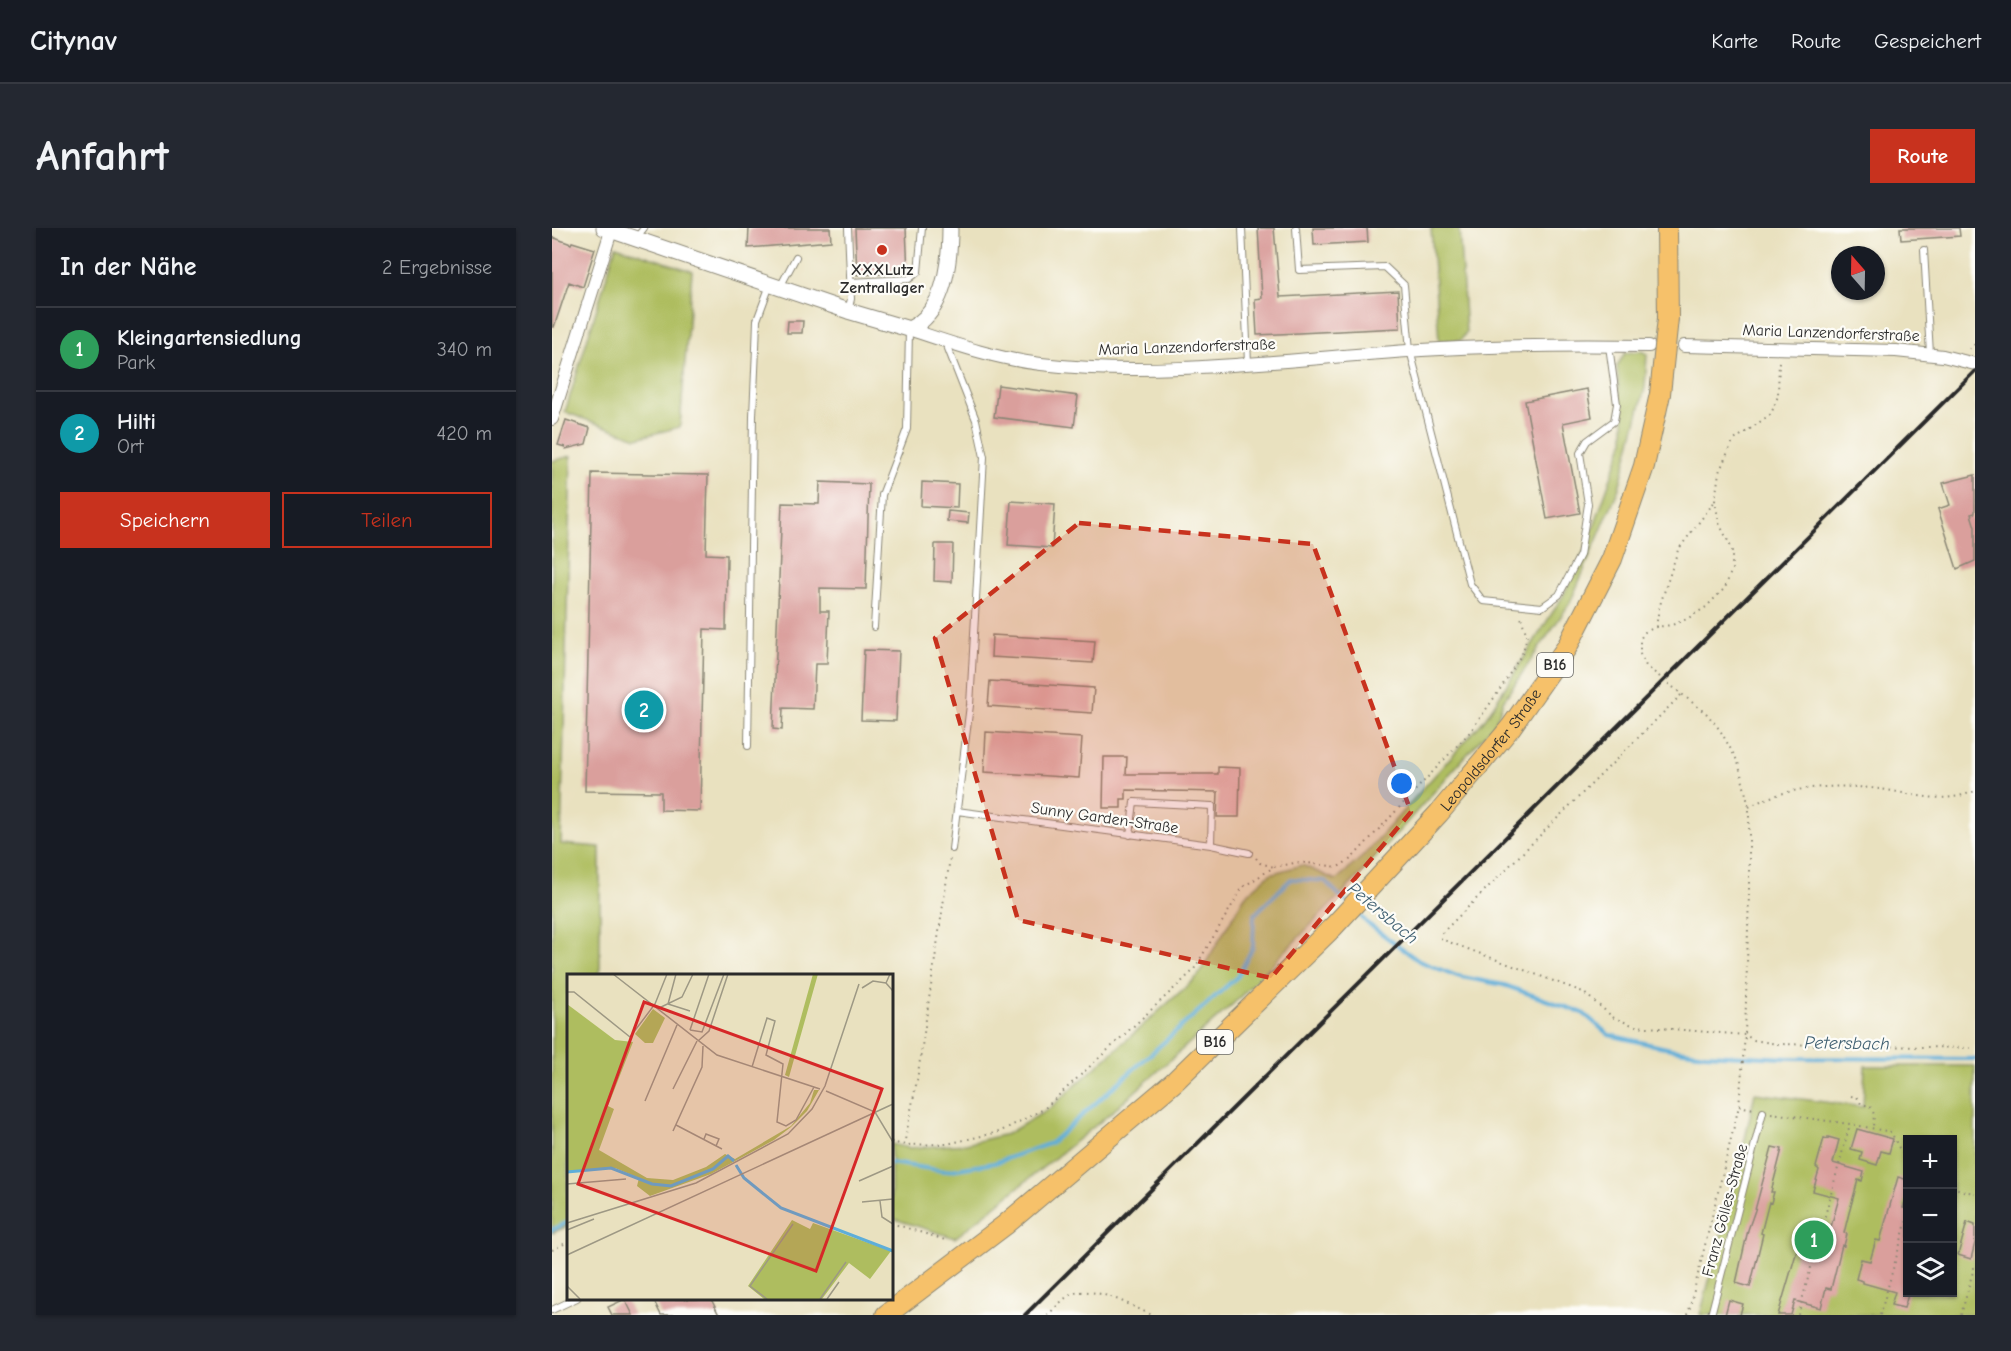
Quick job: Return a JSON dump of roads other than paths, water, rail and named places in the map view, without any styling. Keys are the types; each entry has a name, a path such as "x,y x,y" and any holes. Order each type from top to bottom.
{"main road":[{"name":"Leopoldsdorfer Straße","path":"886,1315 1005,1225 1174,1082 1369,890 1439,813 1511,727 1567,647 1615,549 1644,466 1660,394 1668,318 1667,228"}],"street":[{"path":"909,329 920,324 927,317 947,274 950,228"},
{"path":"552,419 609,229"},
{"name":"Maria Lanzendorferstraße","path":"609,229 640,233 775,286 848,311 989,354 1039,364 1095,369 1151,368 1410,350 1649,346"},
{"name":"Maria Lanzendorferstraße","path":"1684,346 1864,349 1930,354 1975,364"}],"lane":[{"path":"848,228 851,299 848,311"},
{"path":"850,279 909,279 914,276 918,272 922,228"},
{"path":"1242,228 1248,363"},
{"path":"1296,228 1299,270 1385,267 1404,285 1410,350 1470,584 1483,601 1542,607 1559,595 1580,555 1588,504 1580,453 1587,441 1614,421 1617,404 1609,345"},
{"path":"1924,250 1930,354"},
{"path":"748,746 753,416 757,320 775,286 795,257"},
{"path":"874,627 882,495 907,429 909,329"},
{"path":"945,341 976,420 984,457 970,705 952,849"},
{"path":"1131,835 1134,802 1212,806 1211,845"},
{"name":"Sunny Garden-Straße","path":"957,811 1211,845 1249,853"},
{"name":"Franz Gölles-Straße","path":"1711,1315 1763,1112"},
{"path":"552,1310 575,1300"}],"waterway":[{"name":"Petersbach","path":"892,1163 945,1171 994,1163 1051,1143 1238,976 1253,947 1254,915 1291,879 1325,881 1346,902"},
{"name":"Petersbach","path":"1356,911 1367,923 1419,961 1457,976 1504,985 1583,1013 1609,1035 1705,1054 1787,1058 1975,1059"},
{"name":"Petersbach","path":"552,1230 567,1222"}],"railway":[{"path":"1025,1315 1975,371"}],"place":[{"name":"XXXLutz Zentrallager","path":"882,250"},
{"name":"Hilti","path":"644,710"},
{"name":"Kleingartensiedlung","path":"1814,1240"}]}
